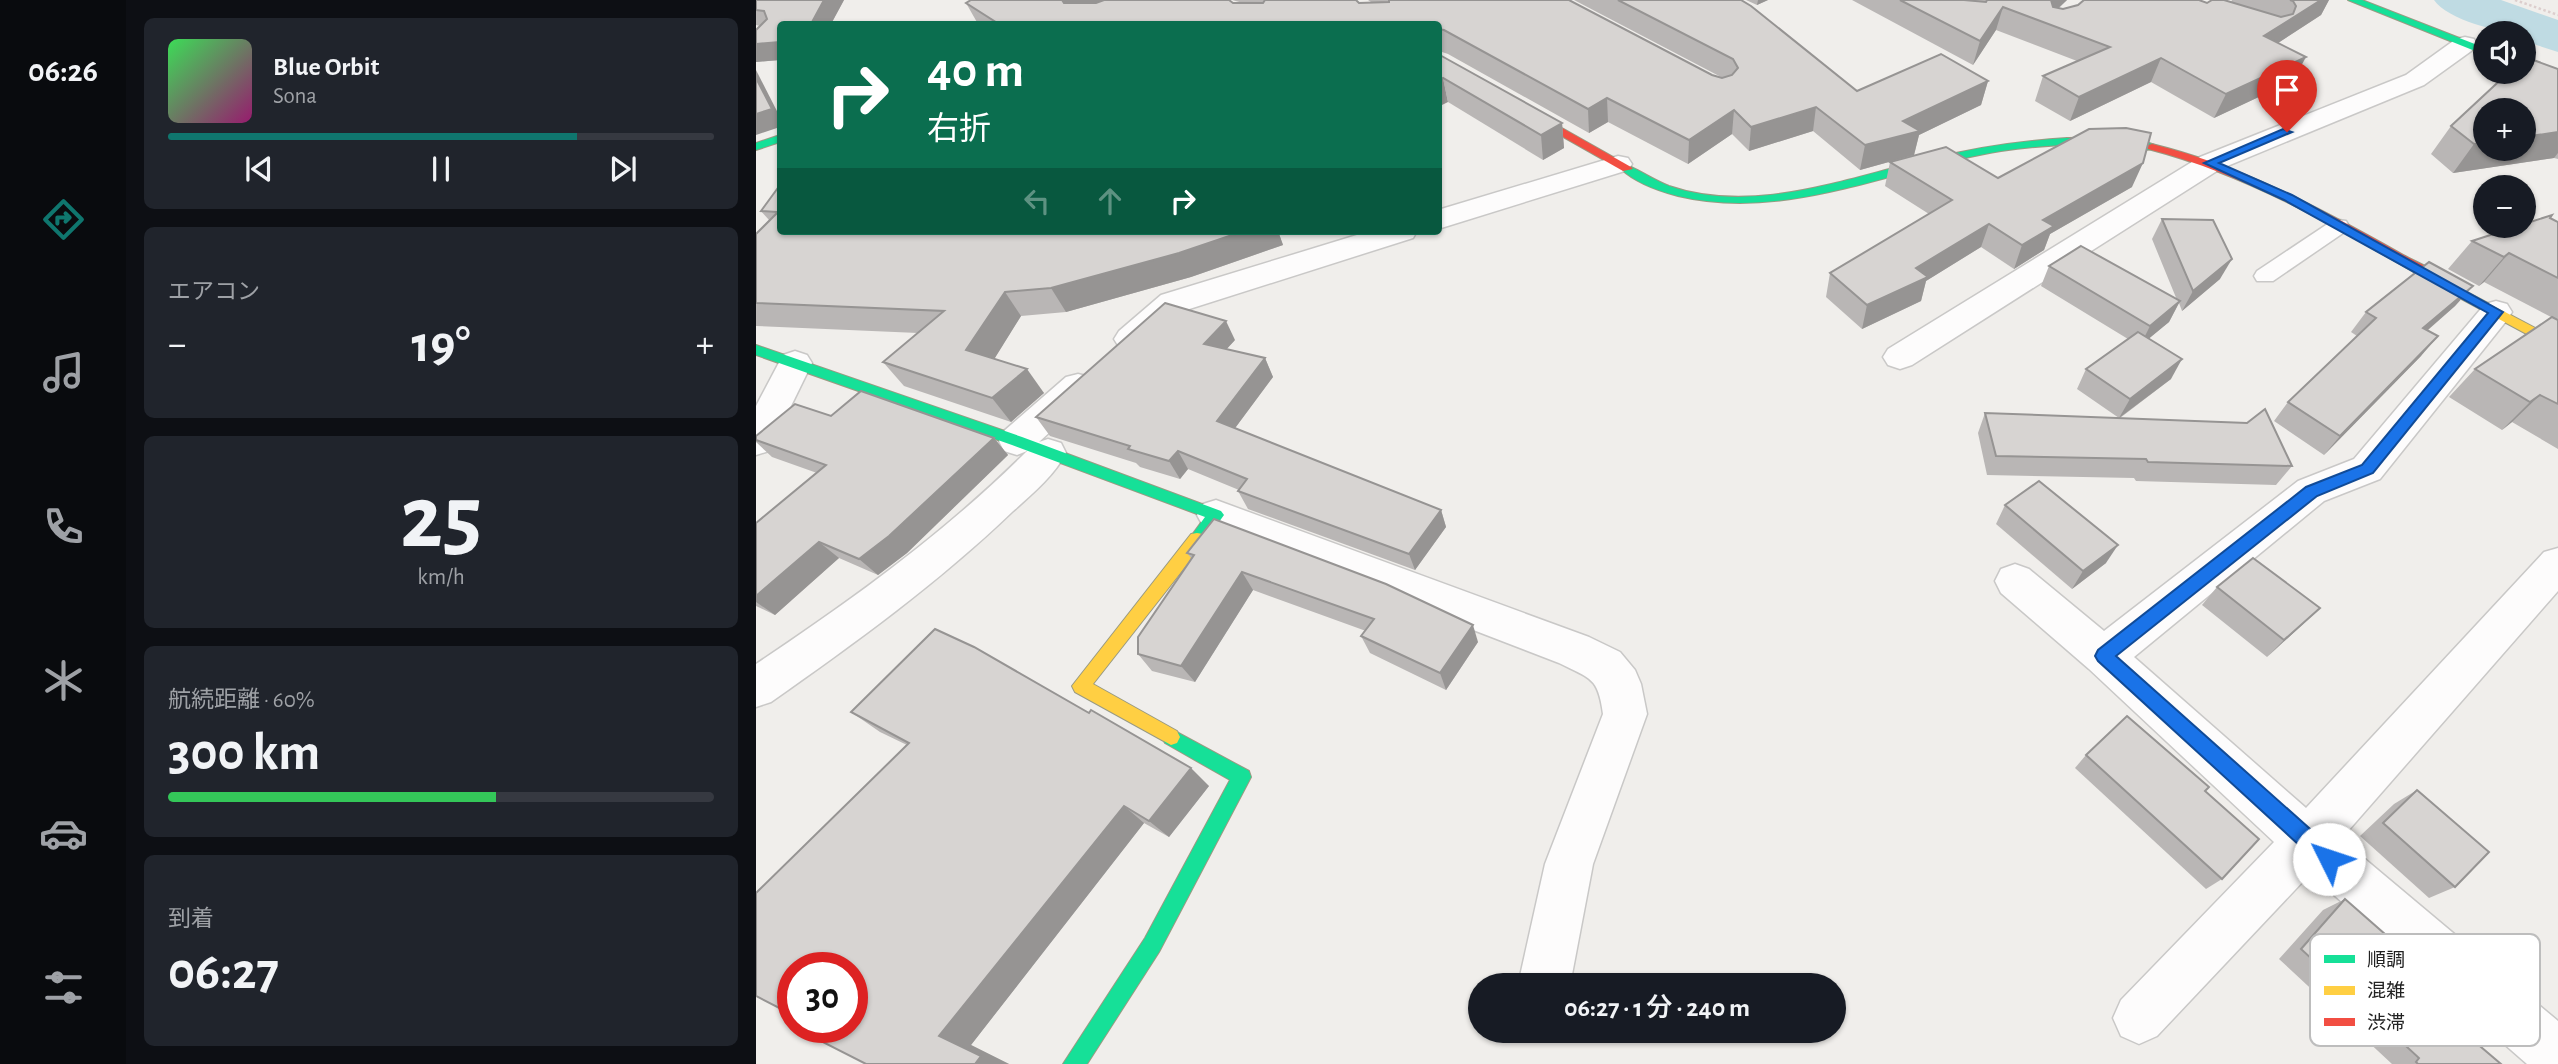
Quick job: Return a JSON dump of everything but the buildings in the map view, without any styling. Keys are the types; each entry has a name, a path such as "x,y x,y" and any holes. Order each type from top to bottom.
{"street":[{"path":"2353,0 2473,47"},
{"path":"1900,357 2210,163 2415,79 2473,49"},
{"path":"1442,63 1618,164 1669,190 1718,200 1776,198 1828,190 1927,162 2046,143 2116,142 2155,148 2210,163 2288,198 2558,346"},
{"path":"756,147 777,139"},
{"path":"1442,219 1618,164"},
{"path":"756,688 836,633 934,559 1010,493 1032,447 1105,363 1172,303 1389,235"},
{"path":"2104,656 2311,491 2367,469 2496,312"},
{"path":"756,350 1216,515 1574,650 1605,665 1619,684 1625,714 1569,864 1546,973"},
{"path":"756,441 795,363"},
{"path":"1074,1064 1152,945 1242,777 1082,686 1216,515"},
{"path":"2140,1018 2308,841 2558,564"},
{"path":"2015,581 2104,656 2308,841 2416,934"},
{"path":"2540,1041 2558,1056"}],"lane":[{"path":"2265,276 2340,226"}],"path":[{"path":"2515,0 2558,15"}],"waterway":[{"path":"2457,0 2558,37"}],"traffic: fast":[{"path":"2353,0 2473,47"},
{"path":"756,147 777,139"},
{"path":"1627,169 1670,190 1702,198 1767,199 1831,188 1980,151 2038,143 2095,141 2152,147"},
{"path":"756,350 1017,441 1216,515 1197,539"},
{"path":"1074,1064 1152,945 1242,777 1171,737"}],"traffic: slow":[{"path":"2448,286 2558,346"},
{"path":"1171,737 1081,686 1197,539"}],"traffic: jam":[{"path":"1442,63 1627,169"},
{"path":"2152,147 2229,170 2267,187 2341,225 2448,286"}],"route":[{"path":"2287,132 2210,163 2288,198 2496,312 2367,469 2311,491 2104,656 2329,859"}]}
